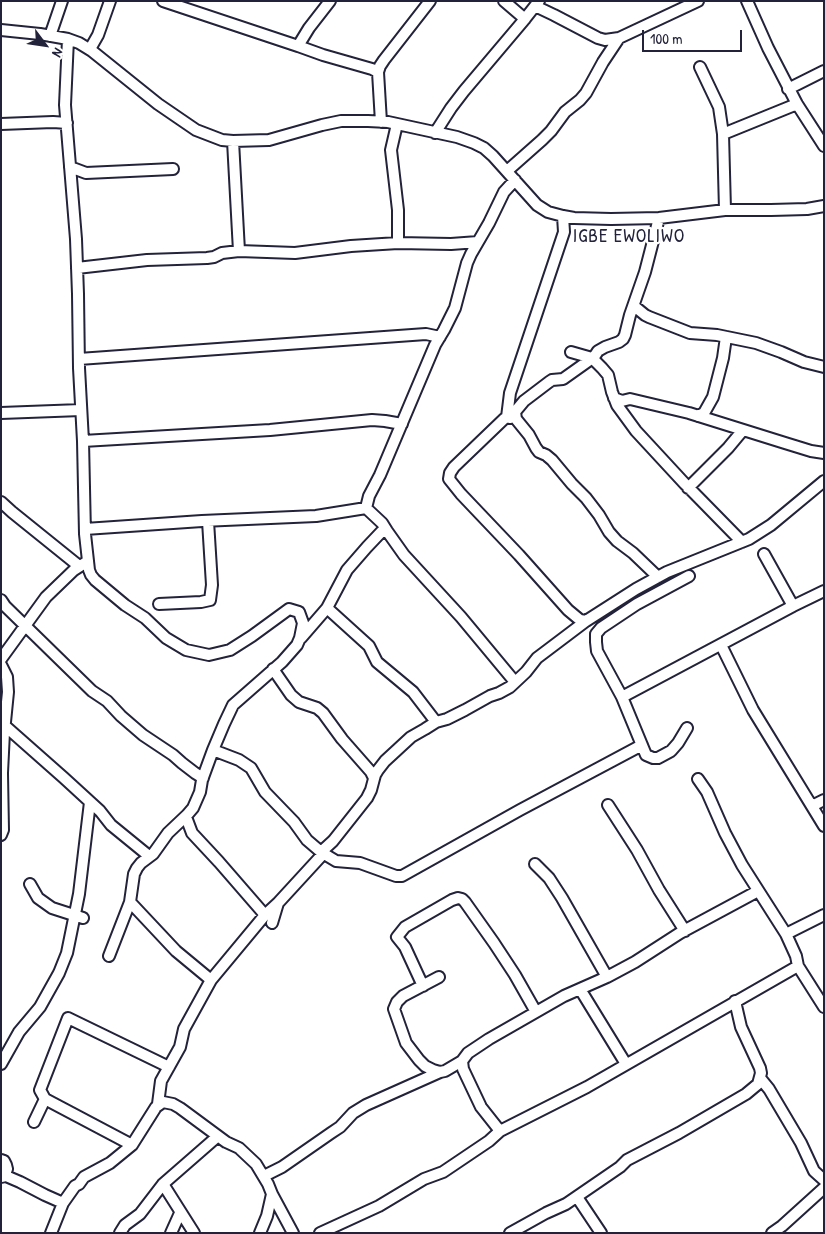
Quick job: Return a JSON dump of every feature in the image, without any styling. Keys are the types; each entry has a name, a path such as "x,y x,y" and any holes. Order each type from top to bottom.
{"street":[{"path":"50,36 62,1"},
{"path":"90,49 98,35 110,1"},
{"path":"162,1 378,72"},
{"path":"298,46 330,1"},
{"path":"381,122 378,72 384,60 430,1"},
{"path":"504,1 525,19"},
{"path":"436,133 464,91 537,4 554,15 605,40 618,38 698,1"},
{"path":"747,1 788,89 824,146"},
{"path":"1,30 50,36 79,43 90,49 158,104 196,130 209,136 233,141 269,140 341,121 397,124 456,137 484,148 537,205 548,212 563,216 611,219 659,218 724,210 798,209 824,206"},
{"path":"506,171 542,140 565,112 586,93 618,38"},
{"path":"68,39 65,105 77,268 81,410 89,570 95,580 125,605 145,618 166,638 186,650 209,655 230,650 289,609 299,612 303,623 297,645 282,662 232,705 213,750 193,808 168,833 153,854 141,863 134,874 130,902 109,956"},
{"path":"700,67 719,107 723,134 724,210"},
{"path":"788,89 824,71"},
{"path":"723,134 796,104"},
{"path":"1,124 67,123"},
{"path":"397,124 390,150 398,210 398,243"},
{"path":"233,141 239,251"},
{"path":"70,167 86,173 173,169"},
{"path":"366,508 369,496 380,475 435,345 454,308 467,263 504,192 515,180"},
{"path":"563,216 564,232 510,393 513,416 529,435 539,452 552,460 586,498 609,532 658,577"},
{"path":"586,622 580,620 568,610 461,494 449,478 454,467 513,416 524,401 552,380 563,379 592,358 598,351 623,339 645,272 659,218"},
{"path":"77,268 147,260 207,258 222,253 239,251 295,253 398,243 450,244 478,242"},
{"path":"634,306 649,317 690,333 717,335 756,343 804,362 824,367"},
{"path":"79,359 426,334 440,337"},
{"path":"703,416 713,397 723,358 726,337"},
{"path":"723,358 740,340"},
{"path":"571,352 592,358 608,376 612,392 636,430 688,488 742,542"},
{"path":"619,402 630,400 703,416 811,451 824,453"},
{"path":"1,413 81,410"},
{"path":"83,441 260,431 372,420 402,424"},
{"path":"688,488 728,448 743,430"},
{"path":"51,1233 63,1203 70,1192 75,1186 80,1184 84,1177 110,1163 132,1145 158,1104 162,1081 180,1047 184,1029 211,980 265,915 333,841 367,798 371,790 374,774 385,761 411,738 436,722 447,719 510,687 537,658 586,622 636,589 658,577 749,539 771,525 824,481"},
{"path":"1,502 79,566"},
{"path":"86,529 316,516 366,508"},
{"path":"366,508 382,523 404,555 515,682"},
{"path":"158,604 210,600 212,585 208,521"},
{"path":"300,638 327,608 347,570 385,528"},
{"path":"764,554 793,606"},
{"path":"1,659 46,597 67,575 88,561"},
{"path":"687,728 671,751 658,758 646,755 622,697 597,651 596,634 601,628 637,604 689,576"},
{"path":"622,697 824,591"},
{"path":"1,600 92,691 135,728 203,778"},
{"path":"327,608 369,646 377,662 413,692 436,722"},
{"path":"720,645 753,710 824,826"},
{"path":"1,665 7,677 8,692 4,725 2,773 3,830 1,835"},
{"path":"273,669 290,695 299,702 317,708 323,713 342,739 374,774"},
{"path":"4,725 90,802 111,825 150,856"},
{"path":"213,750 238,760 251,768 265,792 294,822 307,840 322,853 336,861 360,863 396,876 402,876 642,744"},
{"path":"698,779 742,866 786,934 796,956 798,966 824,1007"},
{"path":"812,806 824,800"},
{"path":"1,1064 20,1032 40,1007 67,954 79,916 79,894 90,802"},
{"path":"608,805 637,850 684,931"},
{"path":"186,817 192,833 265,915"},
{"path":"536,864 549,878 562,898 607,977"},
{"path":"30,884 38,898 52,908 79,916"},
{"path":"264,1176 282,1167 331,1134 353,1113 366,1105 440,1072 449,1070 462,1061 468,1053 489,1039 564,996 635,962 684,931 758,891"},
{"path":"423,986 405,947 396,937 405,927 458,898 465,902 489,936 515,975 536,1012"},
{"path":"130,902 176,951 211,980"},
{"path":"272,923 278,903"},
{"path":"786,934 824,915"},
{"path":"320,1233 380,1206 424,1179 443,1172 489,1142 500,1132 587,1087 798,966"},
{"path":"439,977 403,996 397,1002 394,1009 406,1043 413,1053 425,1066 440,1072"},
{"path":"580,989 626,1064"},
{"path":"510,1233 566,1204 620,1167 627,1160 679,1133 746,1094 758,1084 761,1074 760,1068 741,1027 735,1001"},
{"path":"132,1145 45,1099 40,1090 68,1018 169,1068"},
{"path":"462,1061 462,1069 481,1108 500,1132"},
{"path":"760,1078 769,1089 801,1143 814,1171 824,1180"},
{"path":"34,1122 45,1099"},
{"path":"158,1104 163,1102 173,1104 226,1142 239,1148 256,1164 293,1233"},
{"path":"120,1233 125,1225 140,1214 163,1184 218,1136"},
{"path":"1,1160 4,1161 7,1169 3,1176 20,1182 63,1203"},
{"path":"163,1184 194,1233"},
{"path":"772,1233 824,1188"},
{"path":"260,1233 267,1216 272,1194"},
{"path":"576,1197 601,1233"},
{"path":"171,1233 180,1213"}],"district":[{"name":"IGBE EWOLIWO","path":"629,237"}]}
